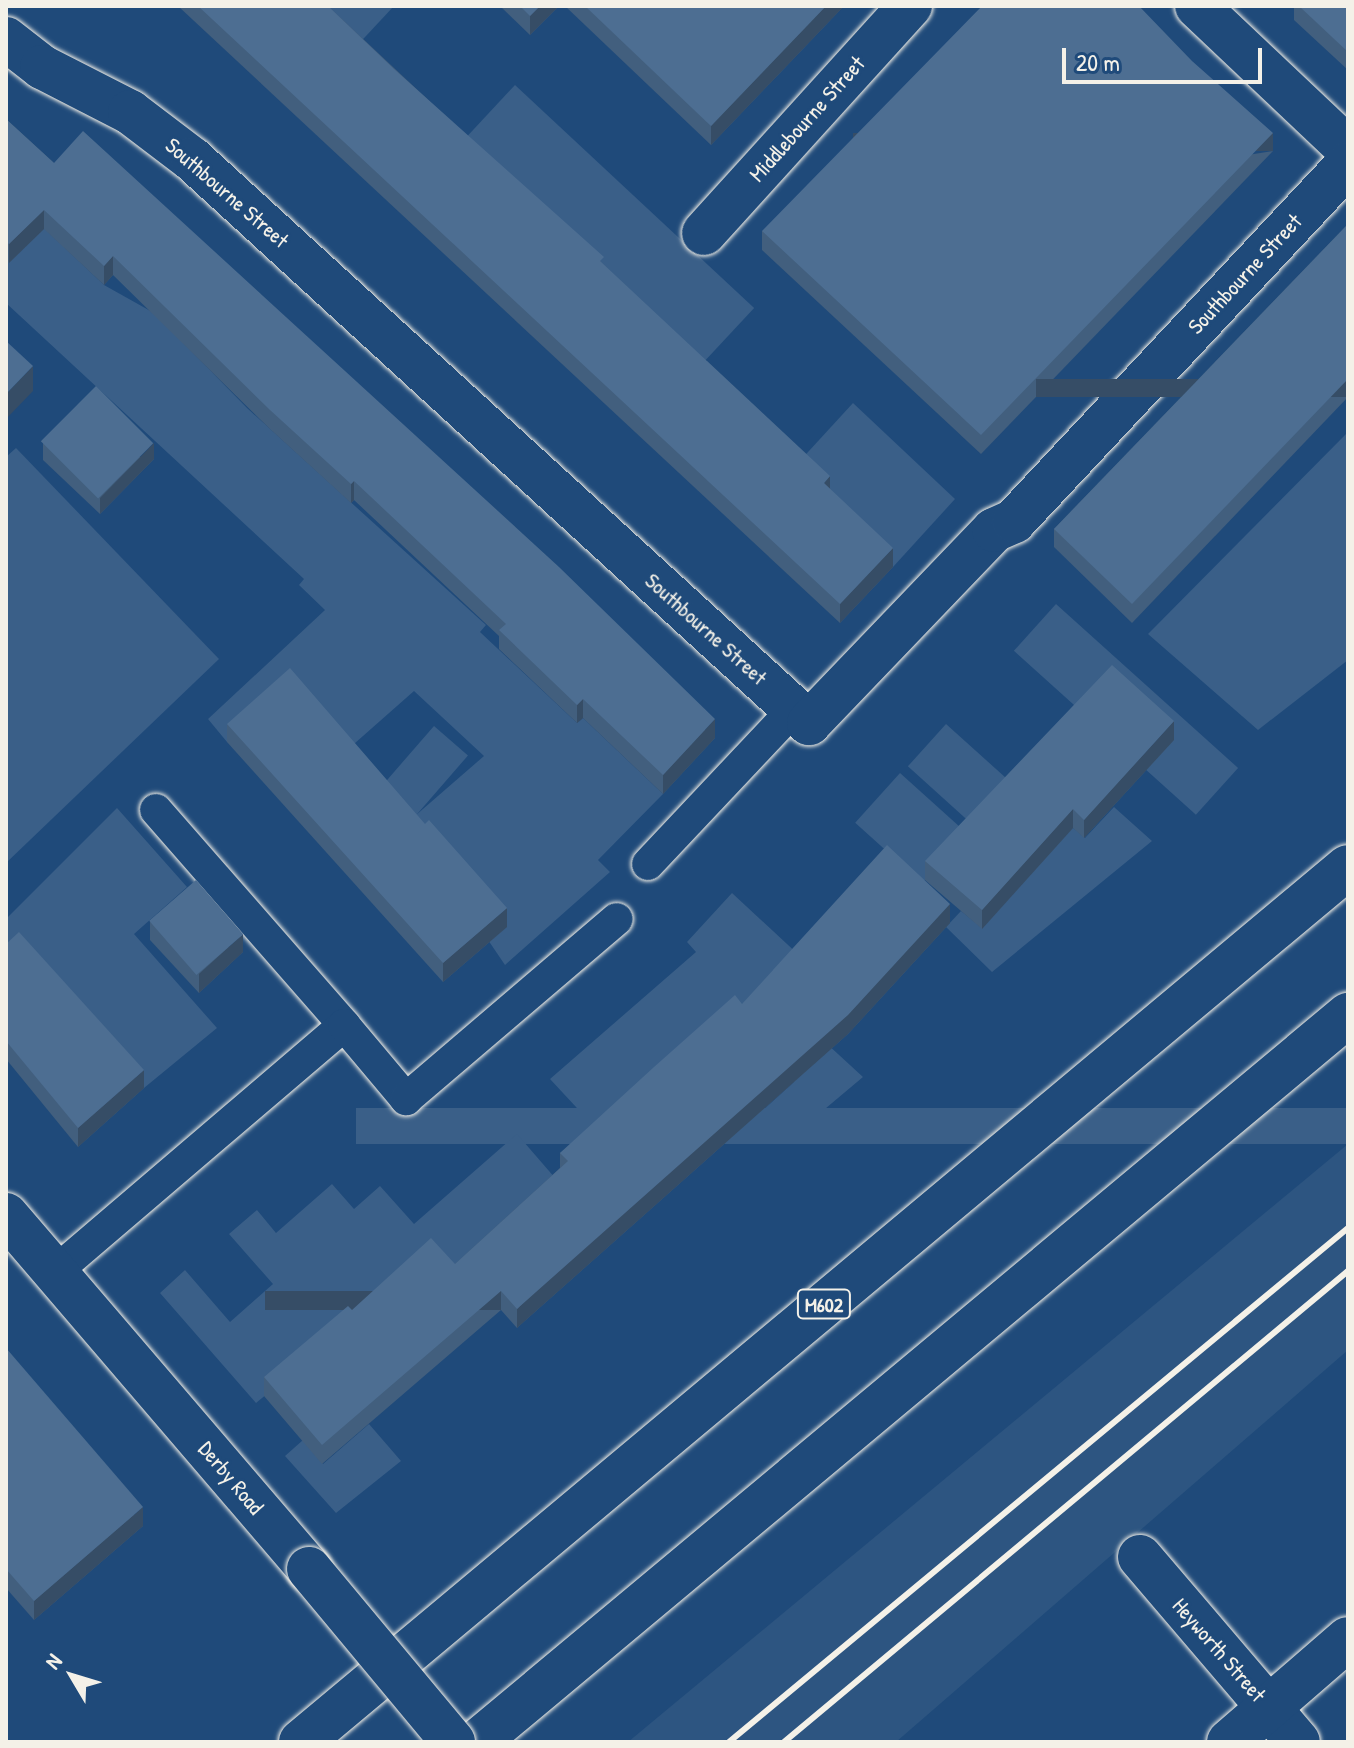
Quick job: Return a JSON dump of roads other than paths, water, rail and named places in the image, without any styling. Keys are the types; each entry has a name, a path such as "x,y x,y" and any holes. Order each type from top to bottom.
{"main road":[{"name":"Middlebourne Street","path":"704,233 910,6"},
{"path":"1201,8 1348,149"},
{"name":"Southbourne Street","path":"6,39 42,67 130,112 192,159 809,723 994,530 1014,521 1348,164"},
{"name":"M602","path":"301,1742 1348,867"},
{"path":"477,1742 1348,1015"},
{"name":"Derby Road","path":"6,1215 453,1742"},
{"name":"Heyworth Street","path":"1140,1557 1298,1742"},
{"path":"1229,1742 1348,1639"}],"lane":[{"path":"648,864 794,709"},
{"path":"156,810 406,1099 617,919"},
{"path":"55,1272 344,1025"}],"railway":[{"path":"729,1742 1348,1228"},
{"path":"784,1742 1348,1271"}]}
